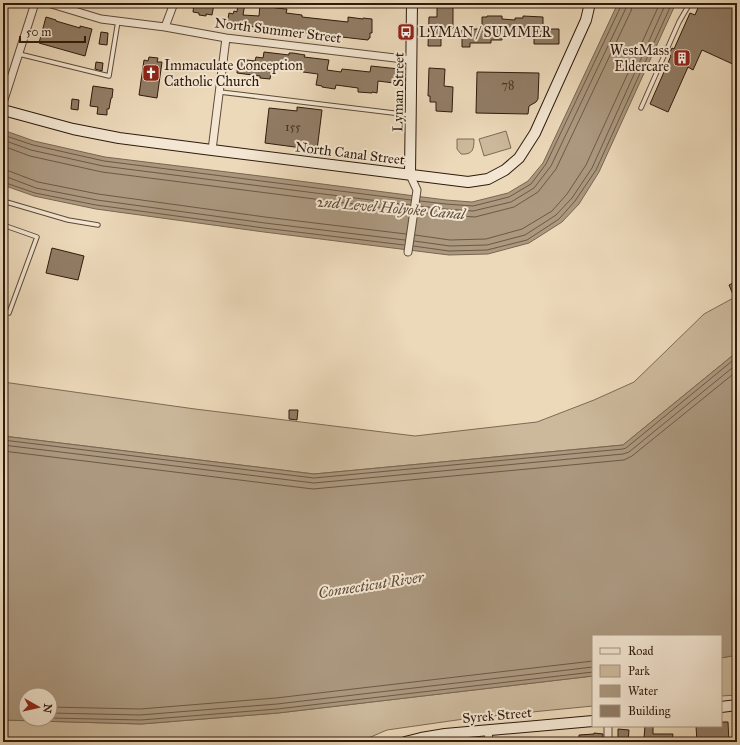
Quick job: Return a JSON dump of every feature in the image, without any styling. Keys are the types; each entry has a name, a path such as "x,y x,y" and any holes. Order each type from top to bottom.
{"street":[{"path":"3,103 35,3"},
{"name":"North Summer Street","path":"48,3 101,19 165,27 226,38 412,60"},
{"path":"165,27 174,3"},
{"name":"Lyman Street","path":"408,252 417,190 410,175 412,3"},
{"name":"North Canal Street","path":"3,110 73,129 119,138 468,182 488,180 519,158 535,133 586,20 590,3"},
{"path":"212,150 226,38"},
{"path":"722,707 737,705"},
{"name":"Syrek Street","path":"405,742 421,738 446,738 488,730 592,721"},
{"path":"608,727 608,742"},
{"path":"488,730 489,742"}],"lane":[{"path":"641,108 679,22 690,3"},
{"path":"18,54 109,76 118,21"},
{"path":"219,92 411,115"},
{"path":"3,201 68,220 98,225"},
{"path":"3,225 37,237 9,314 3,311"}],"green space":[{"path":"506,131 511,148 484,156 479,139"},
{"path":"457,139 474,139 472,151 461,154 457,149"},
{"path":"737,296 737,352 623,445 314,474 3,436 3,382 195,409 415,436 537,422 594,400 634,382 704,314"},
{"path":"737,655 737,695 722,696 722,658"},
{"path":"592,676 592,706 471,718 387,730 359,742 3,742 3,720 18,720 18,727 58,727 58,722 141,724 278,713"}],"water":[{"name":"2nd Level Holyoke Canal","path":"618,3 676,3 599,172 579,204 562,222 529,243 488,254 449,255 96,209 34,196 3,185 3,130 34,141 105,157 446,200 472,202 508,193 528,181 543,163"},
{"name":"Connecticut River","path":"737,352 737,655 722,658 722,635 592,635 592,676 278,713 141,724 58,722 58,687 18,687 18,720 3,720 3,436 314,474 623,445"}],"building":[{"path":"194,3 214,4 212,15 199,15 199,13 193,12"},
{"path":"238,3 245,3 243,15 259,16 260,5 275,3 275,8 287,9 286,13 302,15 302,17 348,22 348,17 372,19 372,33 370,33 370,38 368,40 275,28 227,24 229,13 233,14 234,11 237,12"},
{"path":"437,3 453,3 453,28 441,28 441,46 428,46 429,17 437,17"},
{"name":"WestMass Eldercare","path":"700,3 737,3 737,66 702,50 693,70 688,67 668,112 650,104 671,56 669,54 672,48 674,49 690,13 695,15"},
{"path":"502,16 502,19 515,20 515,18 523,18 523,16 543,17 543,29 559,29 559,44 534,44 534,38 502,37 502,40 491,40 491,43 470,43 470,47 462,47 462,30 482,29 482,17"},
{"path":"46,17 80,28 80,26 92,29 85,56 39,43"},
{"path":"101,32 108,33 107,45 99,44"},
{"path":"264,52 289,55 289,53 293,53 305,55 304,57 329,60 327,70 341,72 342,69 370,72 371,66 399,69 397,82 378,81 377,93 372,93 358,92 358,88 336,85 335,89 316,85 318,74 303,72 303,70 272,68 270,79 237,73 238,59 255,61 256,57 263,58"},
{"name":"Immaculate Conception Catholic Church","path":"149,57 158,58 157,62 162,62 157,98 139,95 144,60 148,61"},
{"path":"96,62 103,63 102,71 95,69"},
{"path":"429,68 445,69 444,86 453,87 452,112 436,111 436,102 430,102 430,96 428,96"},
{"path":"477,72 539,73 538,99 529,106 528,114 476,113"},
{"path":"93,86 113,89 109,109 107,109 107,115 97,114 98,107 90,106"},
{"path":"72,99 79,100 78,110 71,109"},
{"path":"297,107 322,110 317,150 265,143 269,108 297,111"},
{"path":"52,248 84,256 78,280 46,273"},
{"path":"737,281 737,304 729,285"},
{"path":"289,410 298,410 297,420 289,419"},
{"path":"722,722 728,722 729,742 697,742 696,727 722,727"},
{"path":"645,727 653,727 653,734 673,734 672,742 648,742 646,738 644,738"},
{"path":"618,729 629,730 628,742 618,742"},
{"path":"594,733 603,734 603,742 579,742 579,735"}],"place":[{"name":"LYMAN / SUMMER","path":"406,32"},
{"name":"WestMass Eldercare","path":"682,58"},
{"name":"Immaculate Conception Catholic Church","path":"151,73"}]}
